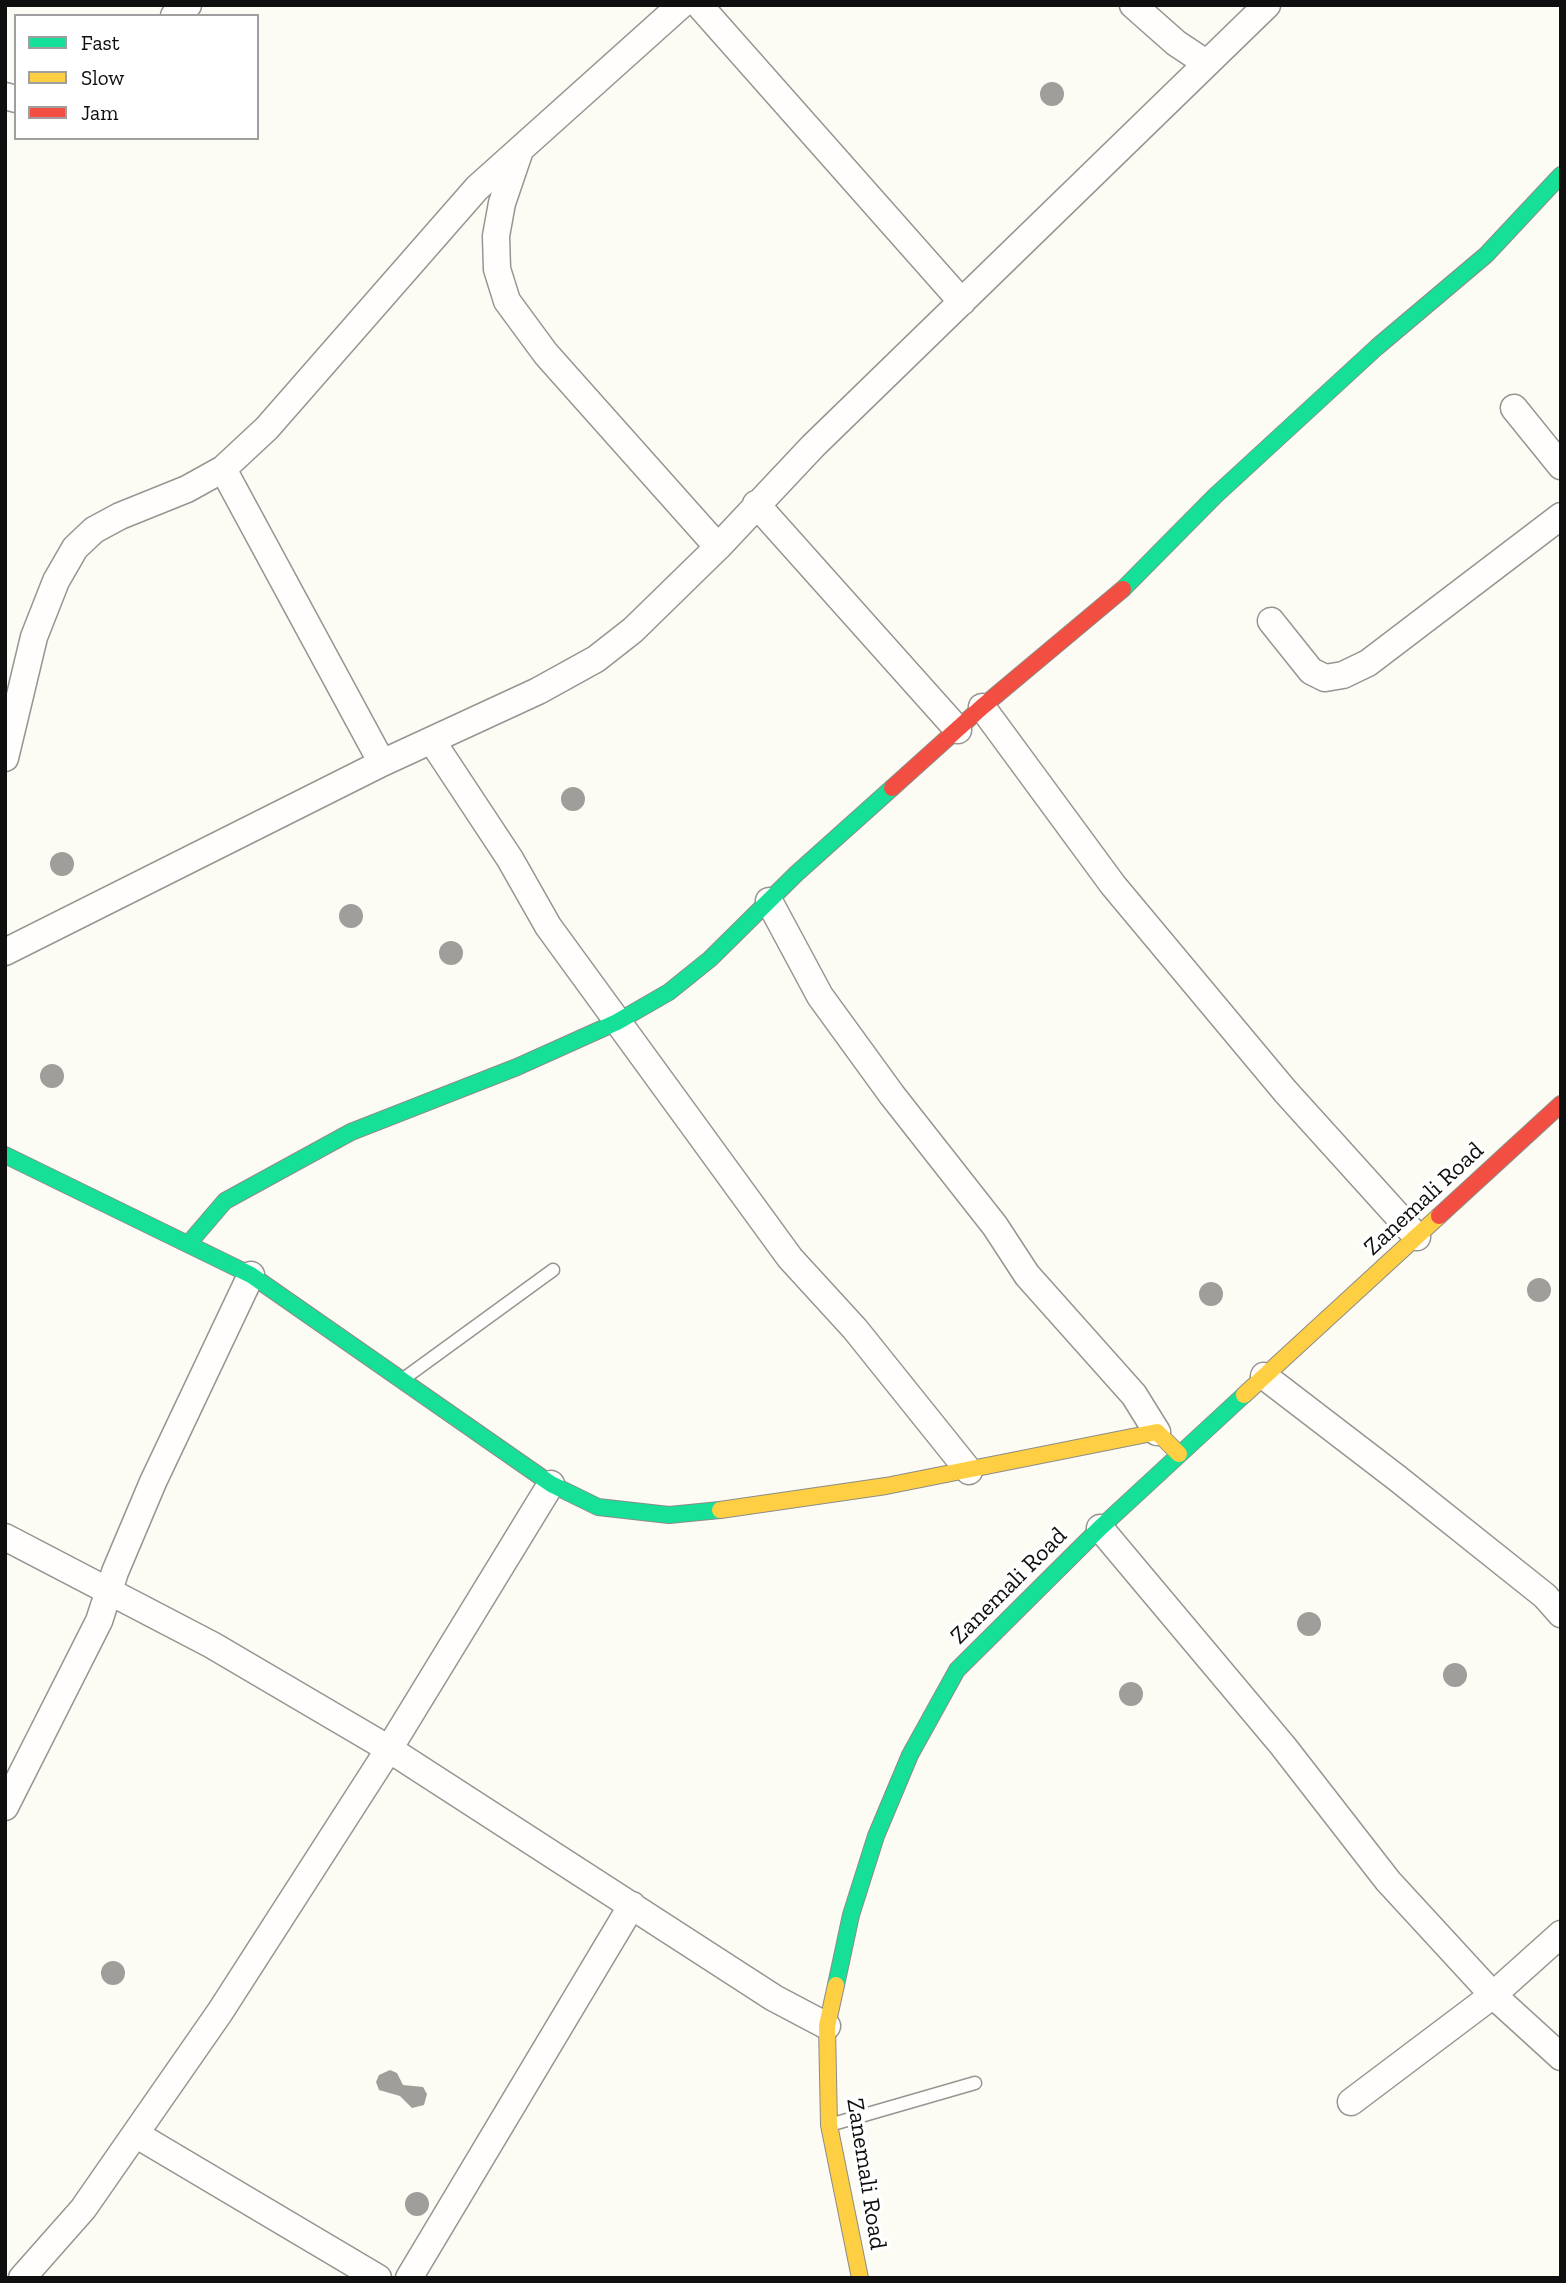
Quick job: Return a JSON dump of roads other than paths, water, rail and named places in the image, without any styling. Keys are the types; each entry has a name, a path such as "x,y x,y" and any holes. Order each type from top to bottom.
{"street":[{"path":"5,758 34,636 56,582 75,548 94,530 120,516 187,489 223,469 267,428 477,188 681,5"},
{"path":"699,5 962,302"},
{"path":"1133,5 1176,43 1206,63"},
{"path":"5,952 382,764 538,691 596,659 633,630 718,547 756,504 1267,5"},
{"path":"520,149 502,203 496,236 497,269 507,301 546,354 718,547"},
{"path":"189,1243 225,1201 351,1132 517,1067 617,1022 669,992 710,959 769,901 982,707 1105,607 1215,496 1377,347 1486,256 1561,175"},
{"path":"1514,408 1561,466"},
{"path":"223,469 382,764"},
{"path":"756,504 958,730"},
{"path":"1271,621 1311,671 1325,678 1343,675 1368,663 1561,516"},
{"path":"982,707 1113,885 1285,1091 1417,1237"},
{"path":"432,741 510,859 548,926 796,1266 855,1329 969,1471"},
{"path":"769,901 820,996 892,1095 995,1226 1027,1275 1119,1376 1157,1432 1179,1454"},
{"name":"Zanemali Road","path":"860,2278 829,2125 827,2026 850,1915 876,1836 910,1755 957,1670 1100,1528 1561,1104"},
{"path":"5,1155 251,1275 403,1380 508,1457 551,1484 598,1507 669,1516 886,1486 1157,1432"},
{"path":"5,1807 99,1621 115,1572 153,1482 251,1275"},
{"path":"1264,1376 1555,1597"},
{"path":"22,2278 83,2209 220,2012 389,1748 551,1484"},
{"path":"1100,1528 1283,1746 1388,1881 1493,1995 1561,2057"},
{"path":"5,1537 212,1644 389,1748 774,1998 827,2026"},
{"path":"409,2278 632,1905"},
{"path":"1351,2102 1493,1995 1561,1934"},
{"path":"137,2135 378,2278"}],"lane":[{"path":"403,1380 553,1270"},
{"path":"829,2125 975,2083"}]}
